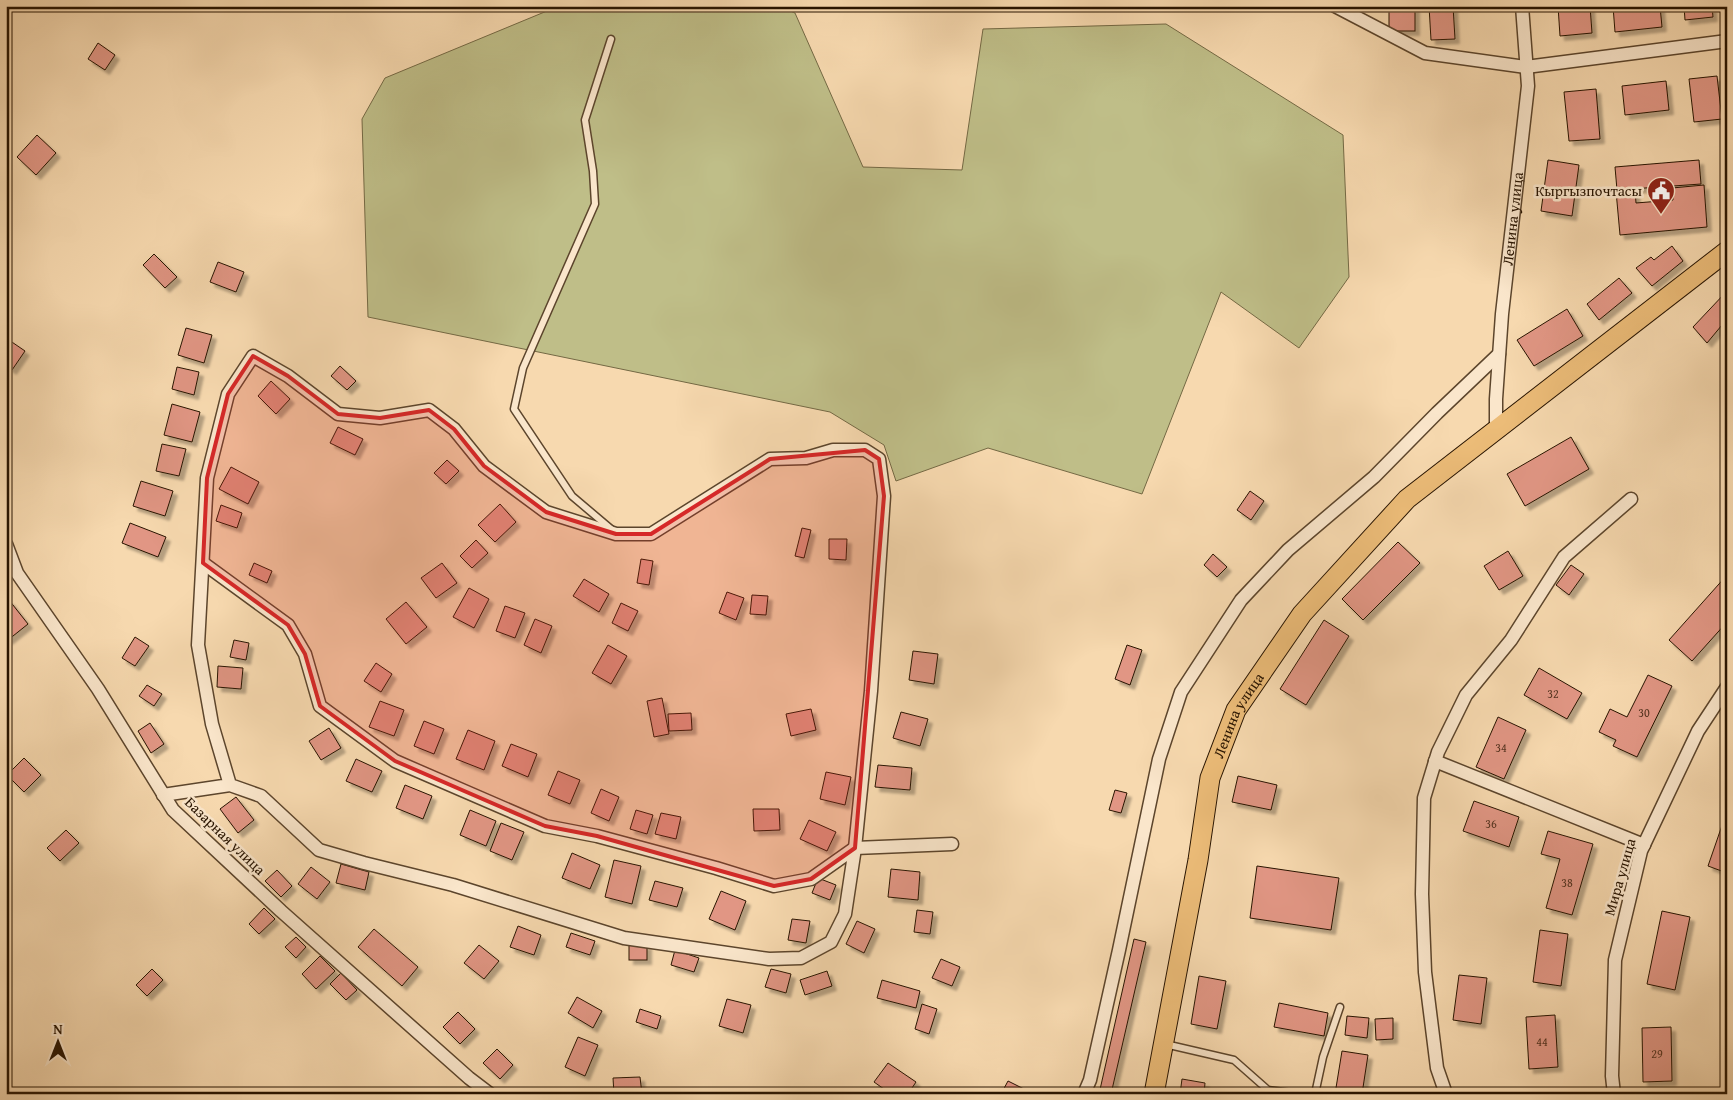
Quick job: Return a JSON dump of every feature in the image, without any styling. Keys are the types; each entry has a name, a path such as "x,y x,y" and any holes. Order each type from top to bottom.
{"main road":[{"name":"Ленина улица","path":"1154,1094 1198,860 1210,778 1236,710 1302,614 1407,499 1727,252"}],"street":[{"path":"1335,6 1425,53 1526,68 1727,41"},
{"name":"Ленина улица","path":"1496,430 1496,398 1502,314 1528,86 1522,6"},
{"path":"1084,1094 1090,1080 1159,759 1180,692 1241,600 1288,550 1374,477 1499,354"},
{"path":"163,794 230,785 261,796 319,850 453,885 624,938 769,959 802,958 831,942 845,914 855,848 871,691 884,496 879,459 865,450 832,450 806,458 770,459 651,534 616,534 546,512 484,466 454,429 429,410 380,418 338,414 288,376 253,356 228,394 207,478 198,645 212,724 230,785"},
{"path":"1446,1094 1437,1068 1425,972 1422,894 1424,798 1438,752 1466,695 1511,640 1564,557 1631,499"},
{"name":"Базарная улица","path":"6,544 17,573 98,689 173,810 281,911 469,1078 490,1094"},
{"path":"203,563 288,625 305,654 320,706 395,761 545,826 597,836 716,868 774,886 811,879 855,848 952,844"},
{"name":"Мира улица","path":"1614,1094 1612,1076 1615,960 1641,851 1698,731 1727,687"},
{"path":"1436,761 1644,845"}],"lane":[{"path":"611,39 585,120 593,171 595,204 523,368 514,409 572,496 616,534"},
{"path":"1315,1094 1323,1057 1340,1007"},
{"path":"1163,1044 1234,1060 1268,1090 1301,1094"}],"highlighted area":[{"path":"253,356 288,376 338,414 380,418 429,410 454,429 484,466 546,512 616,534 651,534 770,459 865,450 879,459 884,496 855,848 811,879 774,886 597,836 545,826 395,761 320,706 305,654 288,625 203,563 207,478 228,394"}],"shaded area":[{"path":"559,6 779,6 795,13 863,167 962,170 983,29 1166,24 1343,135 1349,277 1299,348 1221,292 1142,494 988,448 896,481 884,445 830,412 368,317 362,119 385,78"}],"building":[{"path":"1389,6 1415,6 1415,31 1389,31"},
{"path":"1429,6 1453,6 1455,39 1431,40"},
{"path":"1558,6 1590,6 1592,33 1560,36"},
{"path":"1613,6 1660,6 1662,27 1615,32"},
{"path":"1684,6 1712,6 1713,17 1685,20"},
{"path":"98,43 115,55 105,70 88,59"},
{"path":"1717,76 1722,119 1694,122 1689,79"},
{"path":"1666,81 1669,110 1625,115 1622,86"},
{"path":"1596,89 1600,139 1569,141 1564,92"},
{"path":"37,135 56,153 36,175 17,157"},
{"path":"1548,160 1579,165 1572,216 1541,211"},
{"path":"1699,160 1701,184 1617,190 1615,167"},
{"path":"1704,185 1707,227 1620,235 1616,191 1635,189 1636,203 1673,200 1672,188"},
{"path":"1672,246 1683,261 1652,286 1636,268 1651,257 1654,260"},
{"path":"154,254 177,277 165,288 143,265"},
{"path":"218,262 244,272 236,292 210,282"},
{"path":"1619,278 1632,293 1599,320 1587,304"},
{"path":"1726,292 1727,319 1707,343 1693,327"},
{"path":"1567,309 1583,336 1534,366 1517,340"},
{"path":"186,328 212,335 204,363 178,355"},
{"path":"6,338 25,351 12,370 6,366"},
{"path":"340,366 356,381 347,390 331,376"},
{"path":"177,367 199,372 194,395 172,389"},
{"path":"271,381 290,399 276,414 258,396"},
{"path":"172,404 200,412 192,442 164,435"},
{"path":"338,427 363,439 355,455 330,443"},
{"path":"1571,437 1589,469 1525,506 1507,474"},
{"path":"162,444 186,449 179,476 156,471"},
{"path":"447,460 459,471 446,484 434,473"},
{"path":"231,467 259,482 248,504 219,489"},
{"path":"141,481 173,491 165,516 133,506"},
{"path":"1250,491 1264,501 1251,520 1237,510"},
{"path":"500,504 516,522 495,542 478,525"},
{"path":"221,505 242,513 237,528 216,521"},
{"path":"130,523 166,537 158,557 122,543"},
{"path":"802,528 811,530 804,558 795,556"},
{"path":"829,539 847,539 846,560 829,559"},
{"path":"476,540 488,553 472,568 460,556"},
{"path":"1398,542 1420,563 1363,620 1342,599"},
{"path":"1508,551 1523,576 1499,590 1484,566"},
{"path":"1213,554 1227,567 1217,577 1204,565"},
{"path":"641,559 653,561 649,585 637,583"},
{"path":"254,563 272,571 267,583 249,575"},
{"path":"442,563 457,583 436,598 421,578"},
{"path":"1571,565 1584,574 1569,595 1556,585"},
{"path":"1727,575 1727,622 1692,661 1669,640"},
{"path":"584,579 609,594 599,612 573,596"},
{"path":"469,588 489,599 474,628 453,617"},
{"path":"727,592 744,598 736,620 719,613"},
{"path":"752,595 768,596 766,615 750,614"},
{"path":"9,600 28,624 8,640 6,639 6,602"},
{"path":"406,602 427,627 406,644 386,619"},
{"path":"621,603 638,611 628,631 612,623"},
{"path":"505,606 525,613 515,638 496,631"},
{"path":"535,619 552,626 541,653 524,645"},
{"path":"1324,620 1349,636 1306,705 1280,689"},
{"path":"135,637 149,646 135,666 122,658"},
{"path":"234,640 249,643 246,660 230,657"},
{"path":"608,645 627,656 611,684 592,673"},
{"path":"1127,645 1142,650 1130,685 1115,679"},
{"path":"913,651 938,654 934,684 909,680"},
{"path":"376,663 392,674 381,692 364,681"},
{"path":"218,666 243,668 241,689 217,687"},
{"path":"1539,668 1582,693 1567,719 1524,695"},
{"path":"1648,675 1672,686 1637,757 1613,746 1616,740 1599,732 1610,709 1627,717"},
{"path":"147,685 162,694 154,706 139,696"},
{"path":"662,698 669,734 654,737 647,701"},
{"path":"380,701 404,710 394,736 369,727"},
{"path":"811,709 816,730 791,736 786,714"},
{"path":"901,712 928,719 920,746 893,738"},
{"path":"691,713 692,730 669,731 668,714"},
{"path":"1498,717 1526,730 1504,779 1476,767"},
{"path":"424,721 444,729 434,754 414,746"},
{"path":"150,723 164,744 151,753 138,731"},
{"path":"329,728 341,748 321,760 309,741"},
{"path":"468,730 495,741 484,770 456,759"},
{"path":"511,744 537,754 528,777 502,766"},
{"path":"24,758 41,775 24,792 7,775"},
{"path":"356,759 382,771 372,792 346,781"},
{"path":"878,765 912,768 910,790 875,787"},
{"path":"558,771 580,780 570,804 548,795"},
{"path":"826,772 851,777 845,805 820,799"},
{"path":"1238,776 1277,785 1271,810 1232,802"},
{"path":"405,785 432,796 423,819 396,808"},
{"path":"601,789 619,797 609,821 591,813"},
{"path":"1115,790 1127,793 1121,813 1109,810"},
{"path":"236,797 254,820 238,833 220,809"},
{"path":"1474,801 1519,817 1509,847 1463,831"},
{"path":"753,809 779,809 780,830 754,831"},
{"path":"470,810 496,821 486,846 460,835"},
{"path":"636,810 653,815 647,834 630,829"},
{"path":"1727,811 1727,873 1708,866"},
{"path":"661,813 681,817 676,839 655,834"},
{"path":"809,820 836,832 827,851 800,839"},
{"path":"501,823 524,832 512,860 490,851"},
{"path":"66,830 79,843 60,861 47,848"},
{"path":"1548,831 1593,844 1572,915 1546,908 1560,859 1541,854"},
{"path":"572,853 600,865 590,889 562,878"},
{"path":"614,860 641,866 632,904 605,897"},
{"path":"341,864 369,872 365,890 336,883"},
{"path":"1257,866 1339,878 1331,930 1250,918"},
{"path":"311,867 330,882 317,899 298,884"},
{"path":"891,869 920,872 918,900 888,897"},
{"path":"277,870 292,886 281,897 265,881"},
{"path":"818,878 836,885 830,900 812,893"},
{"path":"655,881 683,888 677,907 649,900"},
{"path":"721,891 746,901 735,930 709,919"},
{"path":"264,908 275,919 259,934 249,924"},
{"path":"917,910 933,912 930,934 914,932"},
{"path":"1662,911 1690,917 1675,990 1647,984"},
{"path":"792,919 810,921 806,943 788,940"},
{"path":"857,921 875,929 864,953 846,944"},
{"path":"518,926 541,935 534,955 510,947"},
{"path":"374,929 418,967 402,986 358,947"},
{"path":"1540,930 1568,934 1561,986 1533,982"},
{"path":"571,933 595,941 590,955 566,947"},
{"path":"296,937 306,947 296,958 285,947"},
{"path":"1134,939 1146,942 1111,1094 1099,1094"},
{"path":"479,945 499,961 484,979 464,963"},
{"path":"629,945 647,945 647,960 629,960"},
{"path":"675,950 699,958 694,972 671,965"},
{"path":"320,956 335,971 316,989 302,974"},
{"path":"941,959 960,967 952,986 932,978"},
{"path":"152,969 163,980 147,996 136,985"},
{"path":"771,969 791,974 786,993 765,987"},
{"path":"827,971 832,986 805,995 800,980"},
{"path":"341,973 357,990 346,1000 330,984"},
{"path":"1459,975 1487,978 1481,1024 1453,1020"},
{"path":"1199,976 1226,981 1217,1029 1191,1024"},
{"path":"882,980 920,991 916,1008 877,998"},
{"path":"577,997 602,1011 593,1028 568,1013"},
{"path":"727,999 751,1005 743,1033 719,1026"},
{"path":"1279,1003 1328,1013 1324,1036 1274,1027"},
{"path":"922,1004 937,1009 929,1034 915,1029"},
{"path":"640,1009 661,1016 657,1029 636,1022"},
{"path":"458,1012 475,1029 460,1044 443,1027"},
{"path":"1555,1015 1558,1067 1529,1069 1526,1017"},
{"path":"1347,1016 1369,1018 1367,1038 1345,1035"},
{"path":"1393,1018 1393,1039 1376,1040 1375,1019"},
{"path":"1671,1027 1672,1081 1643,1082 1642,1028"},
{"path":"578,1037 598,1045 585,1076 565,1067"},
{"path":"497,1049 513,1065 500,1079 483,1063"},
{"path":"1342,1051 1368,1055 1362,1094 1335,1094"},
{"path":"888,1063 916,1082 908,1094 891,1094 874,1082"},
{"path":"640,1077 642,1094 614,1094 613,1078"},
{"path":"1182,1079 1205,1083 1204,1094 1180,1094"},
{"path":"1008,1081 1026,1090 1024,1094 1001,1094"},
{"path":"747,1091 776,1094 746,1094"}],"place":[{"name":"Кыргызпочтасы","path":"1661,215"}]}
